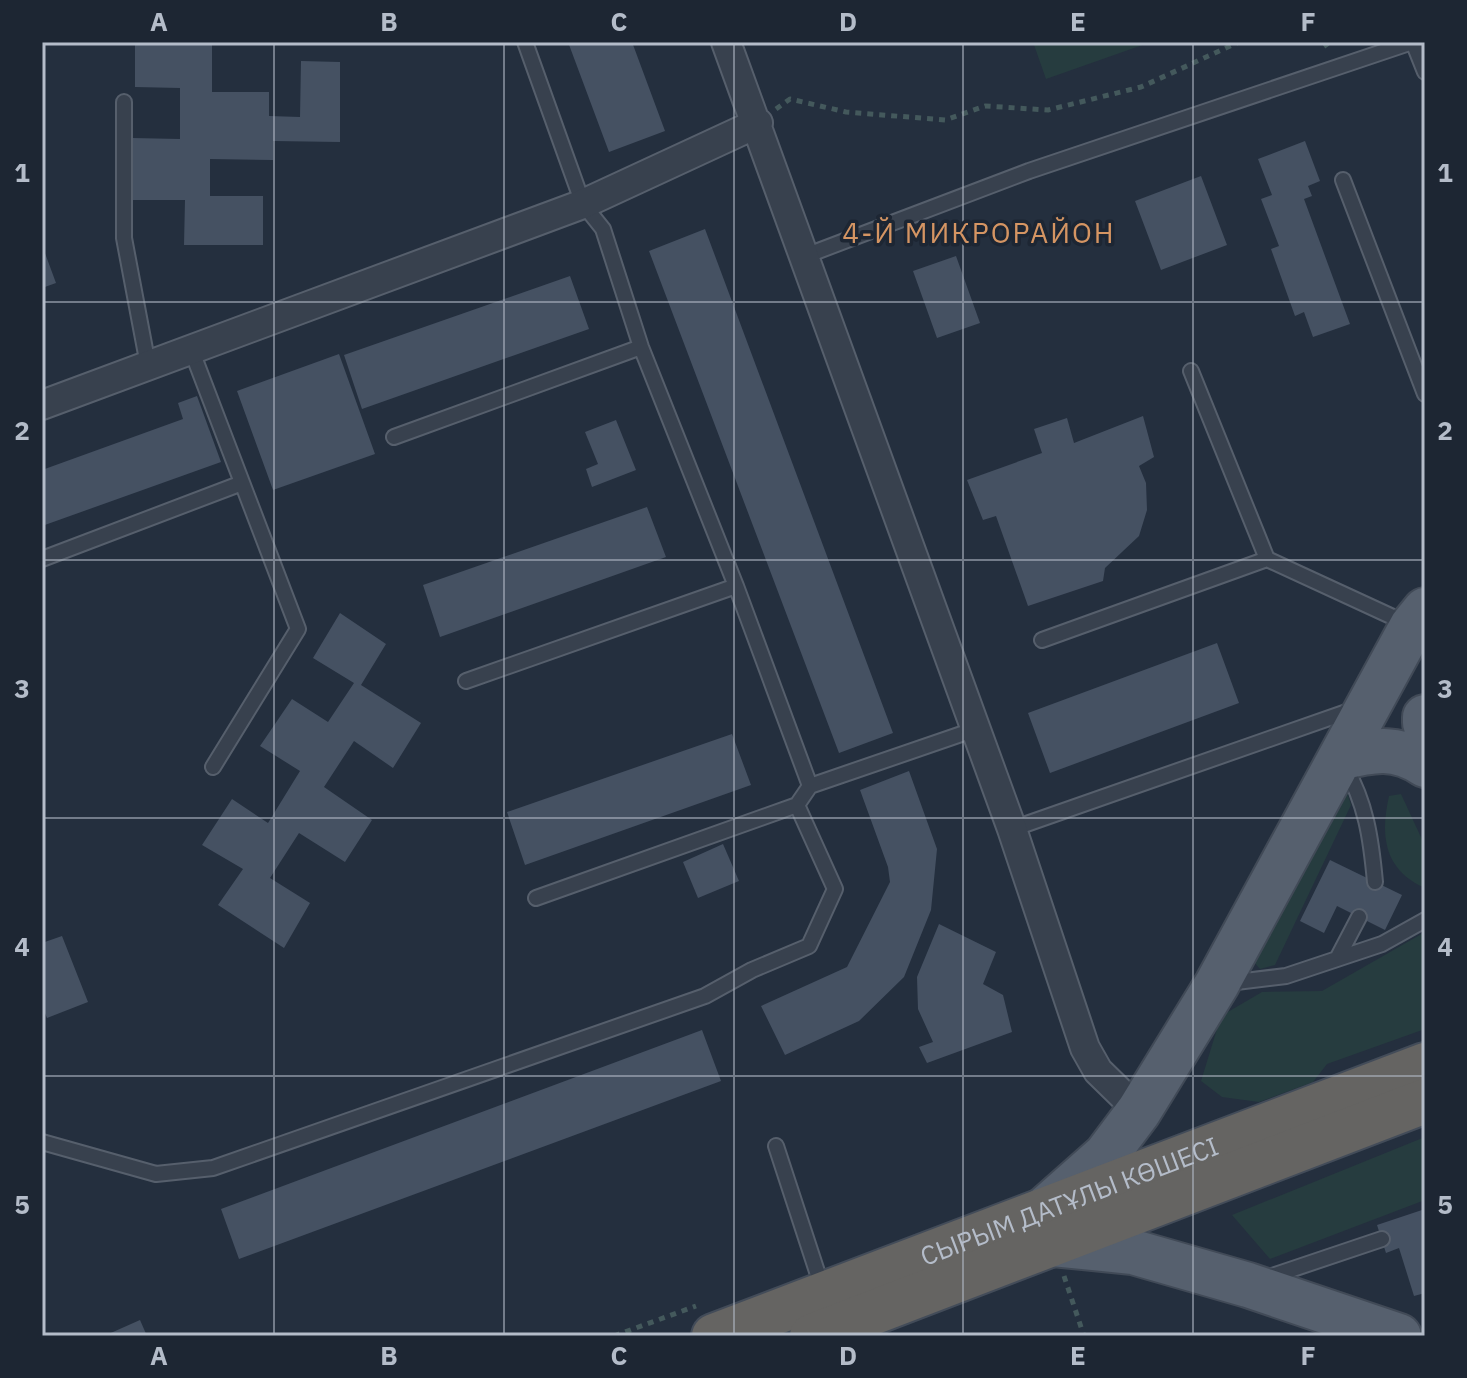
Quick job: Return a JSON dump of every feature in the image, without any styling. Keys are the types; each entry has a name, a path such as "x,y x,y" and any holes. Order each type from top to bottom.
{"highway":[{"name":"СЫРЫМ ДАТҰЛЫ КӨШЕСІ","path":"714,1336 828,1323 1425,1065"},
{"name":"СЫРЫМ ДАТҰЛЫ КӨШЕСІ","path":"1046,1229 1425,1101"}],"main road":[{"path":"1376,1332 1248,1285 1046,1229 1139,1111 1217,984 1418,618"},
{"path":"1425,717 1425,723"},
{"path":"1340,758 1376,749 1392,750 1425,765"}],"street":[{"path":"726,42 758,123 1012,829 1085,1048 1098,1071 1139,1111"},
{"path":"42,405 583,204 758,123"}],"lane":[{"path":"525,42 583,204 603,229 641,347 736,586 810,786"},
{"path":"805,256 1029,171 1413,42 1425,72"},
{"path":"124,102 124,238 148,365"},
{"path":"1343,180 1425,394"},
{"path":"394,437 641,347"},
{"path":"191,349 298,629 213,767"},
{"path":"1191,371 1267,559"},
{"path":"42,559 242,483"},
{"path":"1042,640 1267,559 1418,618"},
{"path":"466,681 736,586"},
{"path":"1012,829 1369,704"},
{"path":"536,898 797,805 810,786 976,729"},
{"path":"1340,758 1361,794 1370,829 1375,882"},
{"path":"42,1142 156,1174 213,1168 705,996 752,970 809,946 835,889 797,805"},
{"path":"1337,959 1359,917"},
{"path":"1217,984 1286,976 1382,944 1425,920"},
{"path":"776,1146 828,1323"},
{"path":"1248,1285 1382,1239"}],"path":[{"path":"758,123 790,99 846,112 945,120 985,106 1048,110 1141,87 1239,42"},
{"path":"1046,1229 1084,1336"}],"green space":[{"path":"1033,42 1151,42 1046,79"},
{"path":"1347,792 1351,805 1275,965 1260,969 1254,962 1335,794"},
{"path":"1401,794 1425,846 1425,888 1401,872 1388,850 1385,825 1389,796"},
{"path":"1425,932 1425,1029 1327,1064 1313,1082 1259,1102 1222,1097 1201,1081 1221,1016 1262,992 1322,991"},
{"path":"1425,1137 1425,1200 1270,1259 1232,1215"}],"building":[{"path":"135,42 212,42 212,92 269,92 269,116 300,117 301,61 340,62 340,142 273,141 273,160 210,159 210,196 263,196 263,245 184,245 185,200 132,200 132,138 180,139 180,88 135,87"},
{"path":"568,42 632,42 665,131 609,152"},
{"path":"1305,141 1320,181 1308,186 1312,196 1304,199 1350,324 1313,337 1304,312 1295,316 1271,249 1279,246 1261,199 1272,195 1258,159"},
{"path":"1201,176 1227,245 1161,270 1135,201"},
{"path":"705,229 893,733 839,753 649,251"},
{"path":"42,245 56,283 42,288"},
{"path":"956,256 980,323 937,338 913,271"},
{"path":"570,276 589,329 362,409 344,355"},
{"path":"339,354 375,454 273,490 237,391"},
{"path":"197,396 221,462 42,526 42,470 183,419 178,403"},
{"path":"1143,416 1154,457 1139,466 1146,483 1147,510 1139,536 1105,568 1103,581 1028,606 996,516 983,520 967,480 1042,453 1034,429 1067,418 1074,443"},
{"path":"616,420 636,470 592,487 586,469 598,464 585,432"},
{"path":"647,507 666,557 440,637 423,585"},
{"path":"340,613 386,644 361,685 421,723 393,768 354,741 324,787 372,820 345,862 299,833 270,878 310,903 284,948 218,905 243,869 202,845 232,799 268,823 300,771 260,746 292,699 328,722 354,683 313,658"},
{"path":"1217,643 1239,703 1050,773 1028,713"},
{"path":"732,734 751,785 525,865 507,812"},
{"path":"909,771 937,849 931,910 904,977 859,1021 785,1055 761,1006 847,967 890,882 888,867 860,790"},
{"path":"723,844 739,881 698,898 683,862"},
{"path":"1330,860 1402,895 1385,930 1337,906 1324,933 1300,921"},
{"path":"939,924 996,952 983,984 1003,995 1012,1032 927,1063 919,1047 933,1042 918,1009 917,977"},
{"path":"62,936 88,1002 47,1018 42,1006 42,943"},
{"path":"702,1030 721,1081 239,1259 221,1209"},
{"path":"1425,1209 1425,1293 1414,1296 1399,1248 1386,1253 1377,1225"},
{"path":"140,1320 147,1336 104,1336"}],"district":[{"name":"4-Й МИКРОРАЙОН","path":"979,232"}]}
